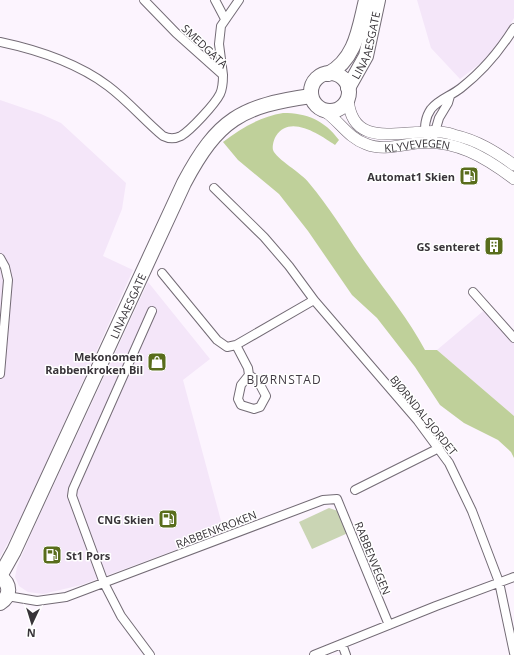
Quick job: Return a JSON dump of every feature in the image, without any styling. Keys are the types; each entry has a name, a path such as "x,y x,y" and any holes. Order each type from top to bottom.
{"highway":[{"name":"LINAAESGATE","path":"328,74 344,63 350,54 366,0"},
{"name":"LINAAESGATE","path":"323,110 329,111 341,108 366,56 378,0"},
{"name":"LINAAESGATE","path":"0,576 14,552 184,183 204,148 224,126 248,111 269,103 311,96 312,86 315,81 323,75 334,74 343,79 348,93"},
{"path":"311,96 316,104 323,110"},
{"path":"0,576 7,583 4,600"}],"main road":[{"name":"KLYVEVEGEN","path":"348,93 349,113 352,119 370,132 387,134 425,132 454,134 477,142 514,165"},
{"name":"KLYVEVEGEN","path":"323,110 332,116 356,139 370,146 386,147 429,142 449,145 472,152 496,165 514,179"}],"street":[{"name":"SMEDGATA","path":"0,42 42,53 70,64 92,75 109,87 166,138 177,137 186,132 216,100 222,89 223,75 176,33 144,0"},
{"path":"215,0 225,19"},
{"path":"223,75 218,44 221,26 239,0"},
{"path":"429,142 425,132 430,111 442,99 450,96 488,64 502,48 514,28"},
{"path":"429,142 436,132 439,118 448,103 450,96"},
{"name":"BJØRNDALSJORDET","path":"214,188 264,237 314,300 439,448 449,463 464,491 499,582 514,653"},
{"path":"0,258 5,267 8,280 0,374"},
{"path":"162,272 217,340 227,347 236,346 314,300"},
{"path":"472,292 514,338"},
{"path":"150,655 121,616 104,583 74,502 73,489 152,311"},
{"path":"236,346 248,368 249,375"},
{"path":"355,490 439,448"},
{"name":"RABBENKROKEN","path":"4,600 47,600 66,597 316,503 337,499"},
{"name":"RABBENVEGEN","path":"337,499 389,625"},
{"path":"314,655 499,582 514,578"},
{"path":"342,644 346,655"}],"shaded area":[{"path":"417,0 514,0 514,18 503,37 486,59 460,79 431,48"},
{"path":"0,100 41,114 61,123 126,183 122,209 103,256 133,270 19,523 0,557"},
{"path":"148,282 210,359 183,380 224,532 81,585 43,594 28,592 19,586 15,577 17,567"},
{"path":"488,307 514,337 514,416 437,350"}],"green space":[{"path":"283,113 300,114 314,119 327,127 339,140 335,145 305,128 289,127 282,130 276,136 273,143 273,150 279,158 306,179 317,193 405,317 425,350 437,350 514,416 514,458 511,452 498,440 464,423 440,405 415,367 377,318 352,295 308,231 279,194 238,160 223,142 251,124 266,117"},
{"path":"329,508 338,511 348,533 312,549 299,522"}],"place":[{"name":"Automat1 Skien","path":"469,176"},
{"name":"GS senteret","path":"494,246"},
{"name":"Mekonomen Rabbenkroken Bil","path":"157,362"},
{"name":"CNG Skien","path":"168,519"},
{"name":"St1 Pors","path":"52,555"}],"district":[{"name":"BJØRNSTAD","path":"284,379"}]}
